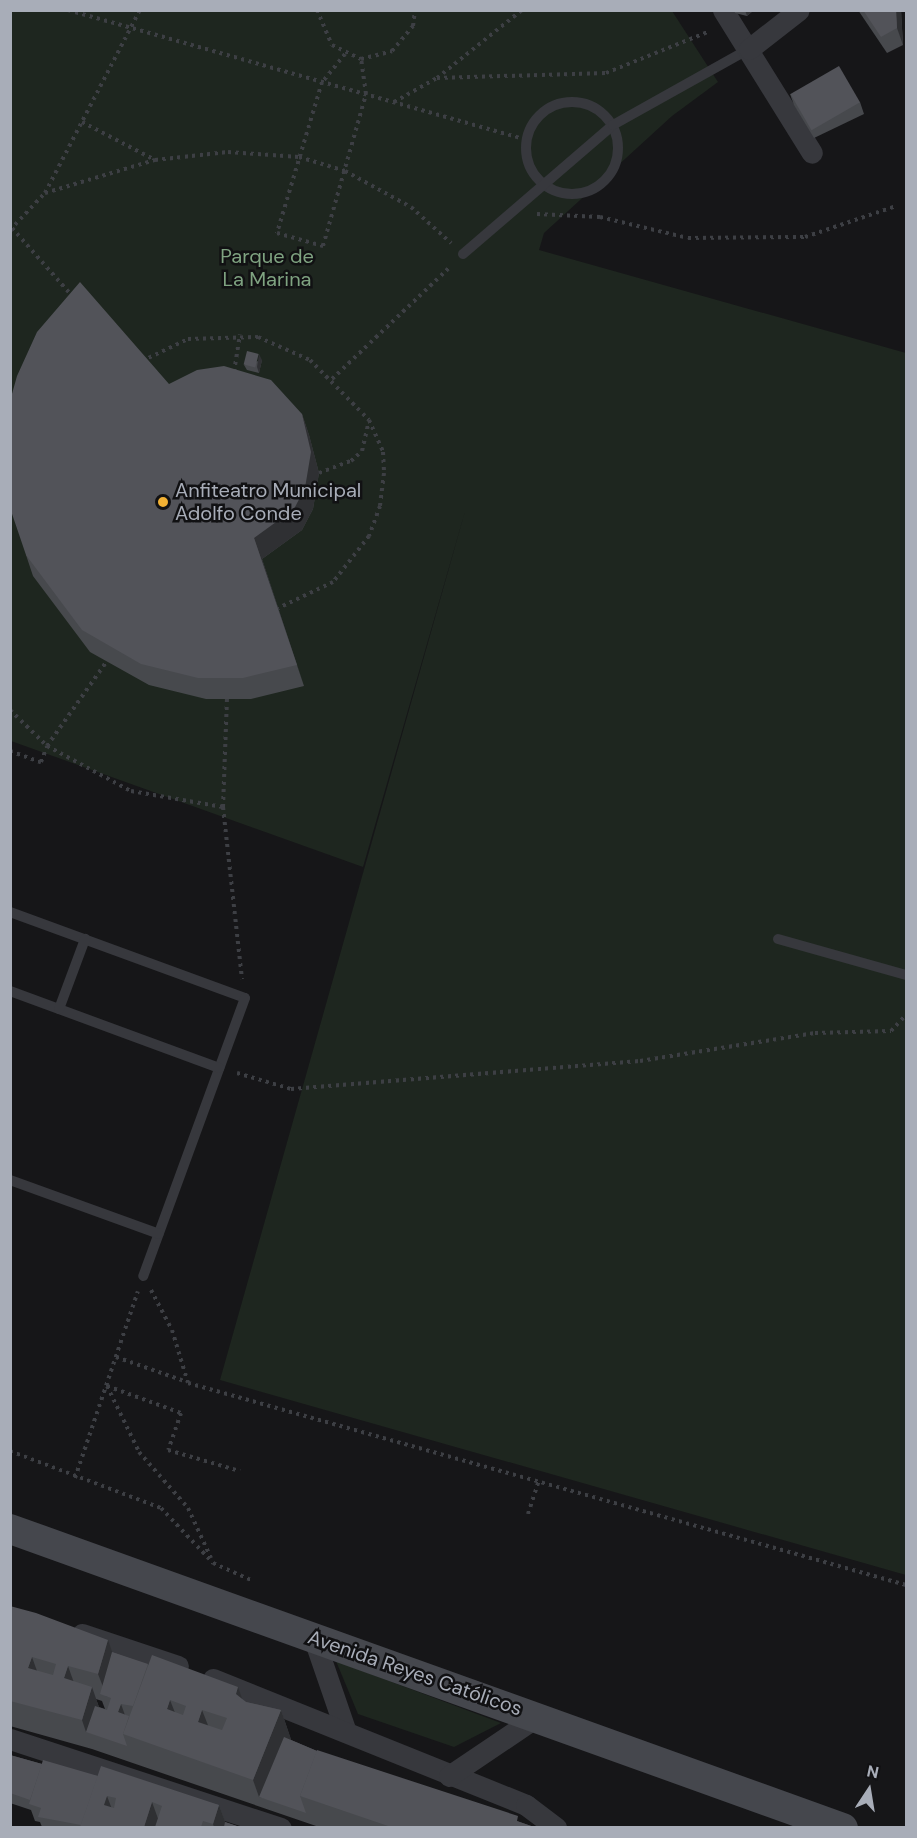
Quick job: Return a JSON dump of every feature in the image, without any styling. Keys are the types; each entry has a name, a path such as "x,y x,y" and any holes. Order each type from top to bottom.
{"main road":[{"name":"Avenida Reyes Católicos","path":"10,1529 832,1822"}],"street":[{"path":"749,49 799,10"},
{"path":"727,17 812,153"},
{"path":"64,1628 345,1729 357,1740 526,1804 556,1827"},
{"path":"314,1639 345,1729"},
{"path":"449,1776 538,1716"},
{"path":"10,1739 281,1827"}],"lane":[{"path":"463,254 542,183 612,125 749,49"},
{"path":"556,104 588,105 612,125 619,153 602,184 568,195 542,183 528,164 526,140 532,125 556,104"},
{"path":"10,912 244,998 144,1276"},
{"path":"59,1009 85,939"},
{"path":"778,939 906,975"},
{"path":"10,991 219,1068"},
{"path":"10,1180 159,1234"}],"path":[{"path":"68,10 526,140"},
{"path":"78,302 11,229 45,193 140,10"},
{"path":"317,10 322,32 345,54 361,58 392,51 412,26 415,10"},
{"path":"394,102 437,78 522,10"},
{"path":"437,78 606,73 727,17"},
{"path":"345,54 322,82 277,233 323,246 366,94 361,58"},
{"path":"82,122 155,160"},
{"path":"45,193 155,160 228,152 299,157 345,171 411,207 463,254 332,379"},
{"path":"509,213 600,217 688,238 805,237 896,206"},
{"path":"233,376 240,334"},
{"path":"135,367 188,339 240,334 294,350 332,379 369,420 382,452 384,473 380,506 369,536 333,582 274,610"},
{"path":"319,473 351,461 362,451 369,420"},
{"path":"270,600 277,620"},
{"path":"101,655 117,666"},
{"path":"10,751 41,762 47,746 107,661"},
{"path":"217,696 237,696"},
{"path":"227,697 223,807 244,998"},
{"path":"10,710 47,746 131,791 223,807"},
{"path":"219,1068 291,1089 640,1060 815,1033 891,1031 906,1015"},
{"path":"75,1478 144,1276"},
{"path":"144,1276 172,1330 188,1383"},
{"path":"116,1357 188,1383 906,1585"},
{"path":"106,1386 181,1413 168,1450 240,1471"},
{"path":"106,1386 139,1452 188,1508 213,1563"},
{"path":"10,1451 75,1478 161,1508 213,1563 254,1581"},
{"path":"528,1514 539,1481"}],"green space":[{"name":"Parque de La Marina","path":"10,11 672,11 718,82 672,116 544,233 539,250 906,353 906,1575 220,1380 466,508 363,867 11,741"},
{"path":"336,1661 501,1723 454,1747 358,1714"}],"building":[{"path":"863,10 896,10 897,28 881,37"},
{"path":"839,66 860,102 812,130 791,94"},
{"name":"Anfiteatro Municipal Adolfo Conde","path":"80,282 169,384 197,370 224,366 271,380 302,414 311,452 305,488 294,509 254,538 297,665 243,678 198,678 141,664 82,630 26,555 10,508 10,401 17,376 37,332"},
{"path":"247,351 259,354 255,367 244,365"},
{"path":"10,1606 36,1613 108,1640 98,1674 68,1666 64,1678 92,1687 82,1720 10,1701","holes":["32,1657 56,1664 53,1675 28,1668"]},
{"path":"112,1652 148,1664 133,1706 121,1704 118,1712 129,1716 123,1734 127,1746 86,1732 95,1706 107,1710 111,1698 100,1694"},
{"path":"152,1655 238,1687 236,1694 246,1702 281,1710 253,1780 123,1734","holes":["170,1700 186,1706 183,1715 167,1709","202,1710 227,1718 222,1730 198,1722"]},
{"path":"284,1737 317,1751 300,1796 306,1813 259,1797"},
{"path":"317,1750 518,1816 517,1821 534,1827 391,1827 300,1796"},
{"path":"10,1755 42,1764 30,1800 10,1793"},
{"path":"43,1760 98,1776 81,1825 38,1817 41,1808 29,1804"},
{"path":"101,1766 219,1805 213,1824 203,1821 201,1827 155,1827 162,1806 152,1802 144,1827 80,1827","holes":["107,1796 116,1798 114,1808 104,1805"]},
{"path":"225,1822 240,1827 224,1827"}],"place":[{"name":"Anfiteatro Municipal Adolfo Conde","path":"163,502"}]}
